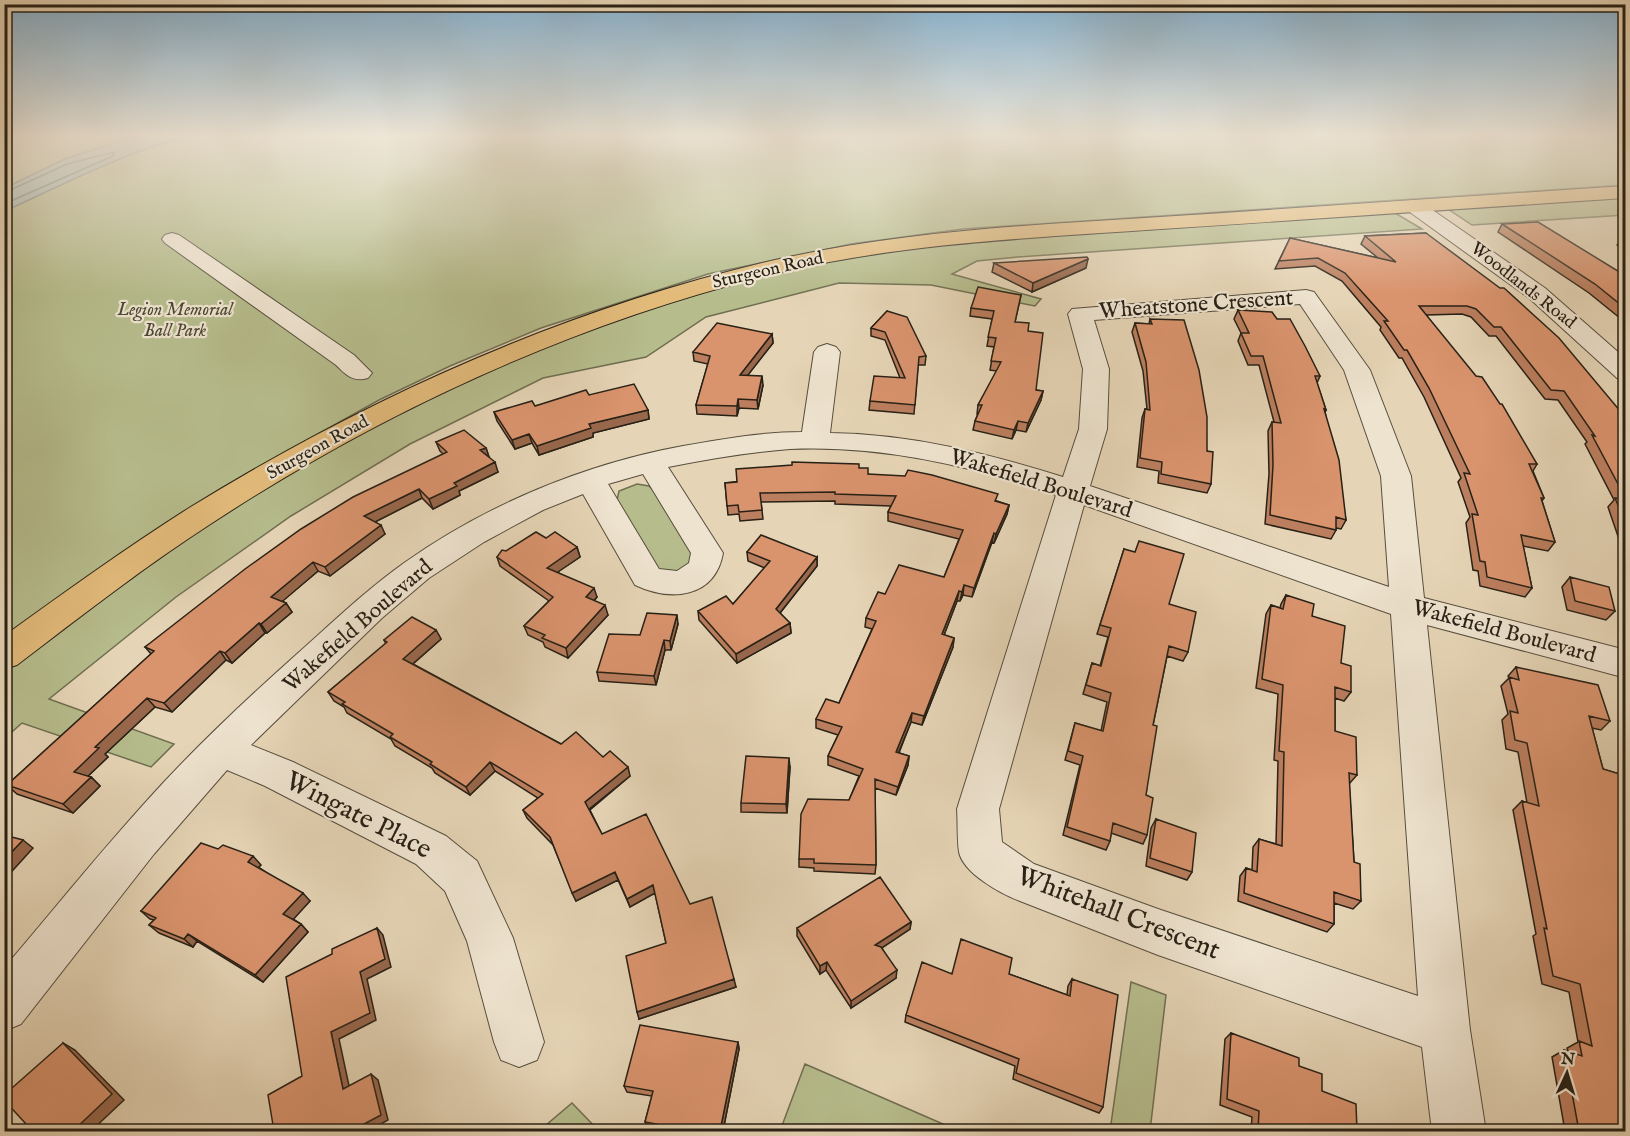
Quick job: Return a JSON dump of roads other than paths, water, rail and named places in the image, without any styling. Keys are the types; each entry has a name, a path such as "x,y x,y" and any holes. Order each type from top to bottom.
{"main road":[{"name":"Sturgeon Road","path":"4,655 116,573 226,500 361,423 473,368 535,342 664,297 777,267 912,243 1036,230 1626,192"}],"street":[{"name":"Woodlands Road","path":"1414,206 1544,299 1626,373"},
{"path":"172,239 345,360 359,373"},
{"name":"Wheatstone Crescent","path":"1072,491 1093,429 1096,369 1080,314 1306,297 1357,370 1396,476 1409,606"},
{"path":"815,439 827,352"},
{"name":"Wakefield Boulevard","path":"4,1007 161,814 221,750 296,677 415,572 503,517 551,493 650,462 699,451 740,444 815,439 922,449 1016,472 1409,606 1491,630 1626,664"},
{"path":"590,480 641,571 656,582 678,583 698,575 704,568 707,553 650,462"},
{"name":"Whitehall Crescent","path":"1072,491 978,809 981,853 1020,880 1158,932 1445,1030"},
{"path":"1409,606 1445,1030 1459,1131"},
{"name":"Wingate Place","path":"221,750 279,774 431,850 461,876 490,938 519,1042"}],"water":[{"path":"5,189 53,189 5,211"}],"park label":[{"name":"Legion Memorial Ball Park","path":"175,320"}]}
